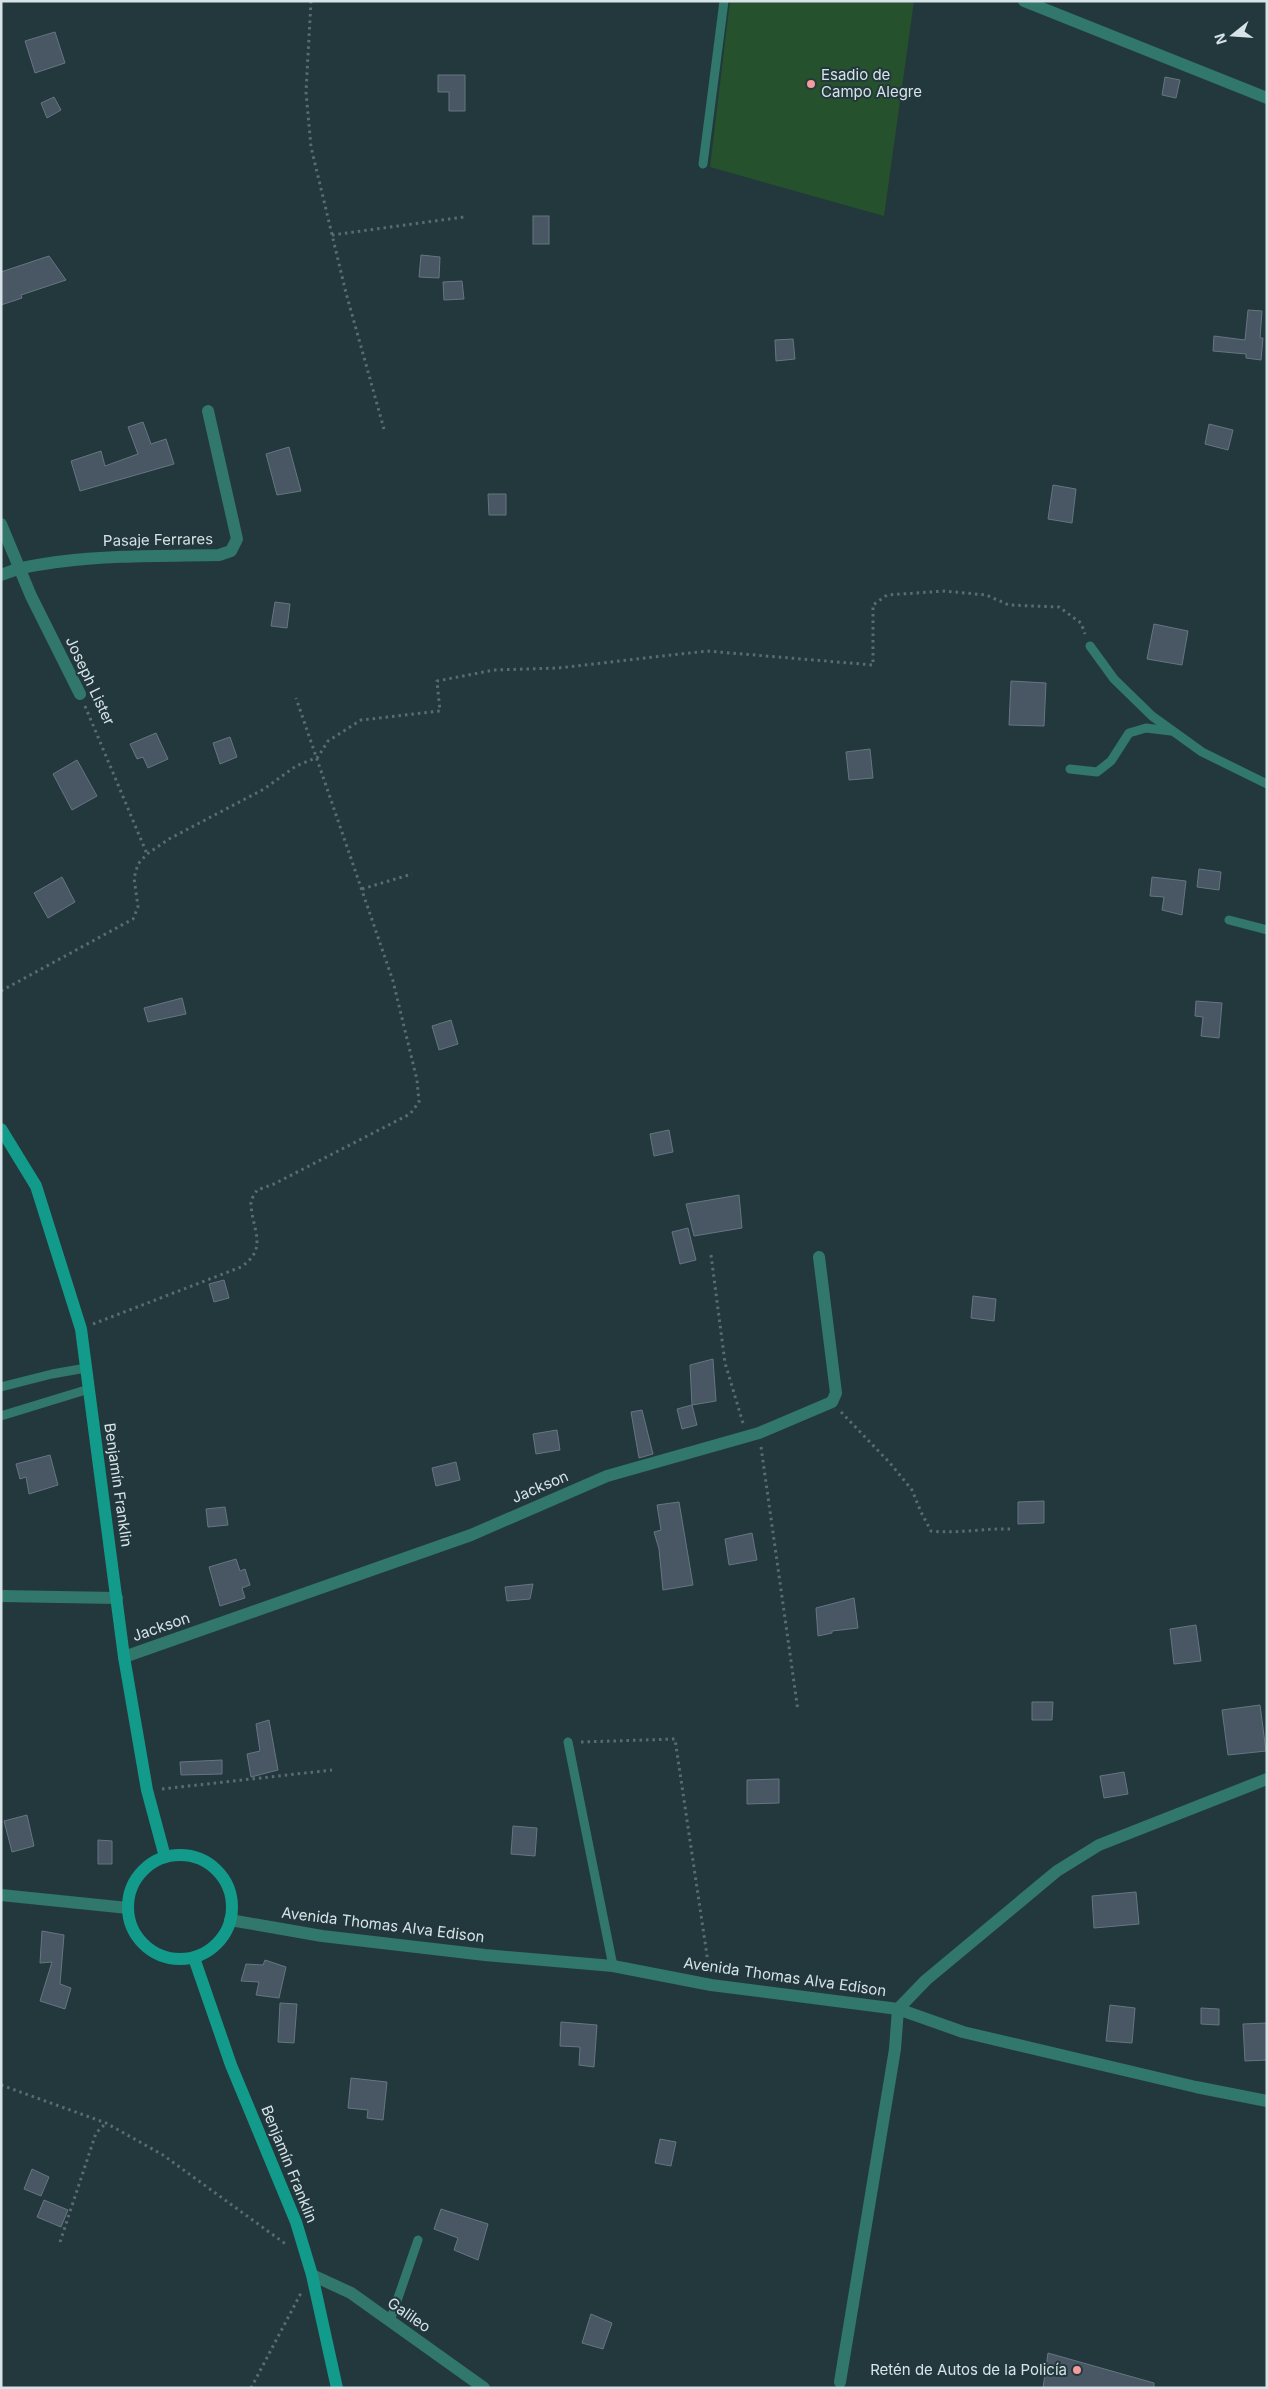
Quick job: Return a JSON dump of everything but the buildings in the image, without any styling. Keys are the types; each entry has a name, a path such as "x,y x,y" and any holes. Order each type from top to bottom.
{"street":[{"path":"1024,1 1267,98"},
{"name":"Pasaje Ferrares","path":"1,574 18,567 103,557 219,556 230,551 237,540 208,411"},
{"name":"Joseph Lister","path":"1,524 18,567 80,694"},
{"name":"Benjamín Franklin","path":"1,1129 36,1186 81,1329 124,1657 147,1790 165,1857"},
{"path":"819,1257 836,1393 832,1402"},
{"name":"Jackson","path":"124,1657 471,1534 607,1476 753,1434 832,1402"},
{"path":"1,1596 117,1598"},
{"name":"Avenida Thomas Alva Edison","path":"230,1920 322,1936 485,1955 613,1966 712,1985 898,2010 926,1980 1057,1871 1099,1845 1267,1779"},
{"path":"165,1857 192,1857 205,1862 216,1870 224,1880 230,1893 232,1906 230,1920 225,1933 217,1944 207,1952 194,1958 181,1960 167,1958 149,1949 135,1934 128,1908 129,1895 134,1882 142,1871 153,1862 165,1857"},
{"path":"1,1895 128,1908"},
{"name":"Benjamín Franklin","path":"194,1958 232,2065 296,2222 312,2275 337,2388"},
{"path":"840,2382 895,2049 898,2010 963,2032 1196,2087 1267,2101"},
{"name":"Galileo","path":"312,2275 350,2294 484,2388"}],"lane":[{"path":"703,164 724,1"},
{"path":"1090,646 1114,680 1152,716 1202,752 1267,784"},
{"path":"1070,769 1097,772 1111,761 1129,733 1146,728 1174,732"},
{"path":"1229,920 1267,930"},
{"path":"1,1387 52,1374 86,1368"},
{"path":"1,1416 89,1389"},
{"path":"568,1742 613,1966"},
{"path":"390,2321 418,2240"}],"path":[{"path":"311,1 306,92 312,147 346,293 384,429"},
{"path":"332,235 464,216"},
{"path":"1,991 133,919 138,907 134,878 138,864 147,854 169,839 264,789 296,766 318,757 328,741 361,720 440,711 437,681 494,670 558,668 707,651 873,665 873,605 887,596 945,590 986,595 1009,605 1059,607 1081,624 1090,646"},
{"name":"Joseph Lister","path":"80,694 147,854"},
{"path":"81,1329 236,1269 249,1261 255,1253 258,1241 250,1202 257,1190 274,1184 410,1114 418,1102 417,1080 393,981 318,757 296,698"},
{"path":"362,890 412,874"},
{"path":"711,1255 725,1363 753,1434 798,1711"},
{"path":"832,1402 890,1463 912,1490 931,1531 946,1532 986,1528 1011,1529"},
{"path":"568,1742 674,1739 712,1985"},
{"path":"147,1790 332,1770"},
{"path":"1,2085 106,2123 163,2156 306,2258"},
{"path":"60,2242 96,2133 106,2123"},
{"path":"251,2388 312,2275"}],"green space":[{"name":"Esadio de Campo Alegre","path":"730,1 914,1 884,216 710,167"}],"place":[{"name":"Esadio de Campo Alegre","path":"811,84"},
{"name":"Retén de Autos de la Policía","path":"1077,2370"}]}
